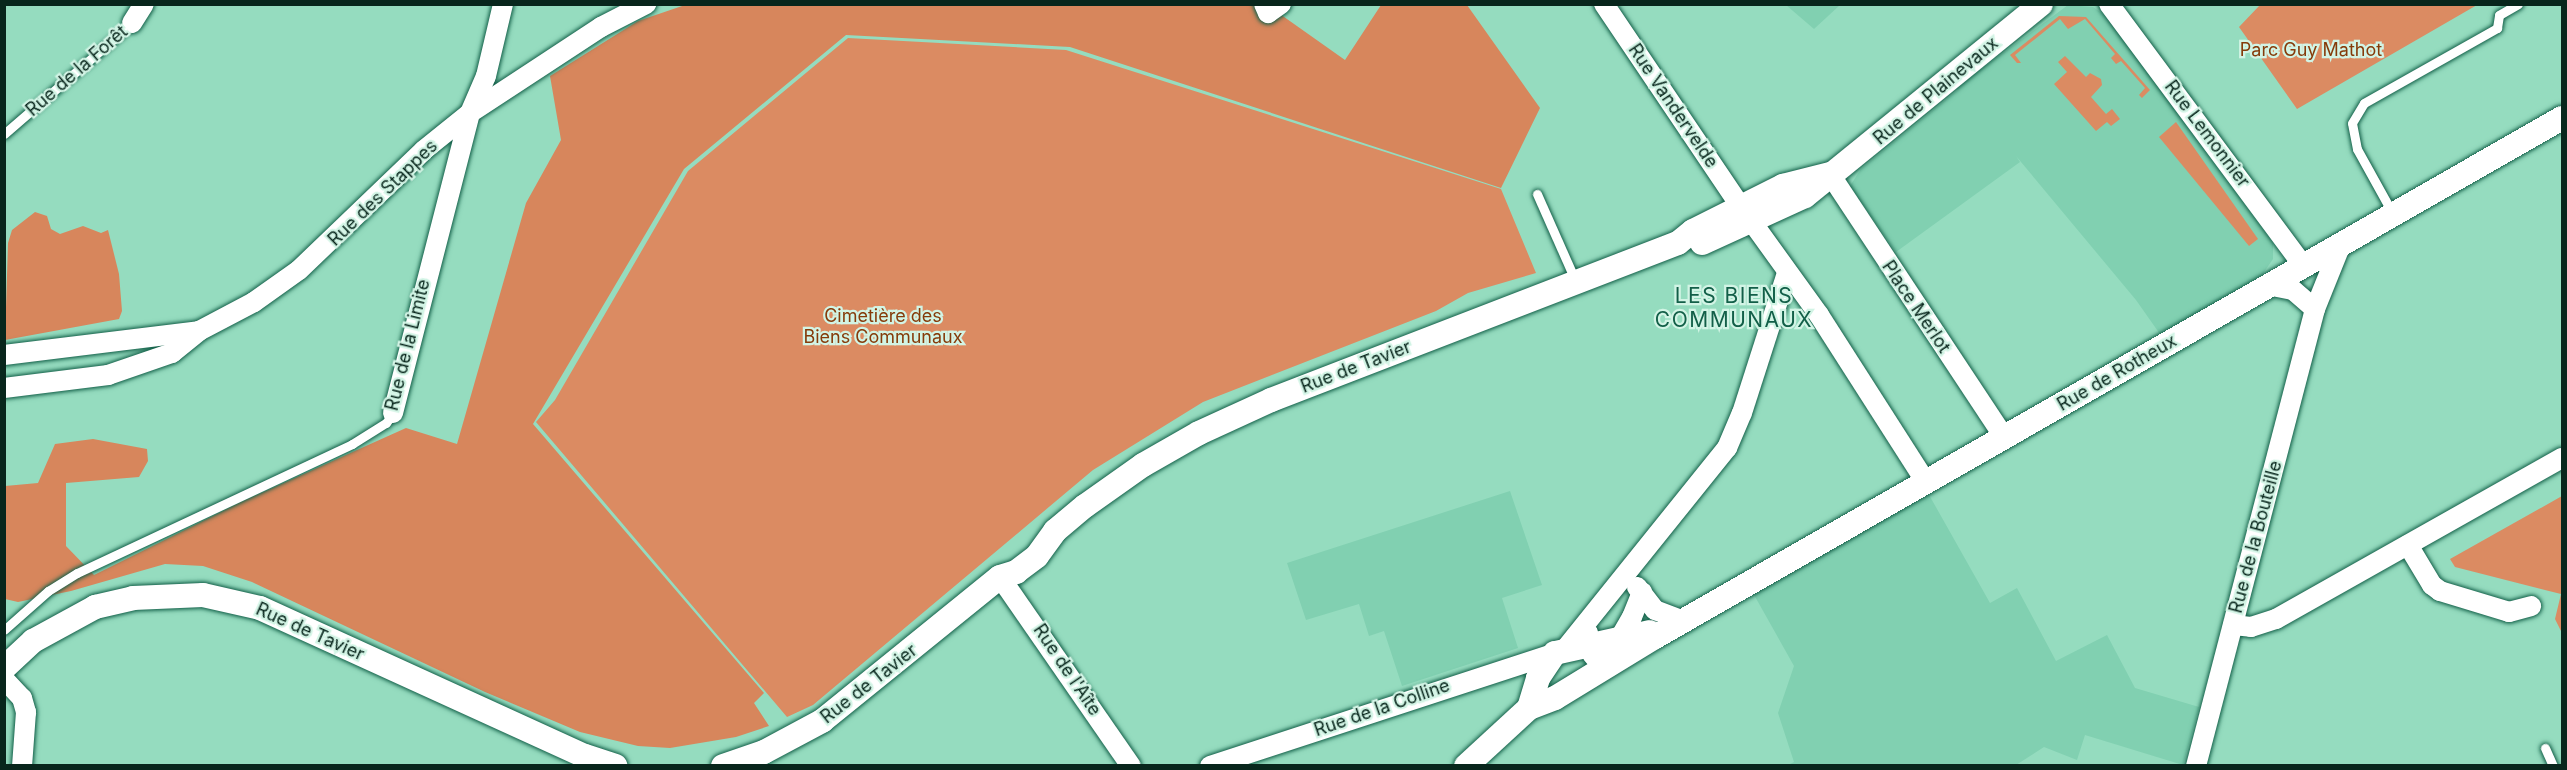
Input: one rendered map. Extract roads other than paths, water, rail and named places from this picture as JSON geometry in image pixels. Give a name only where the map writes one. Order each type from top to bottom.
[{"type":"street","name":"Rue de la Forêt","points":[[132,23],[144,4]]},
{"type":"street","name":"Rue des Stappes","points":[[4,388],[108,375],[172,352],[199,331],[254,302],[299,270],[424,150],[470,114],[486,76],[503,4]]},
{"type":"street","points":[[470,114],[602,27],[646,4]]},
{"type":"street","points":[[1264,4],[1268,13],[1281,4]]},
{"type":"street","name":"Rue Vandervelde","points":[[1604,4],[1747,214]]},
{"type":"street","name":"Rue de Plainevaux","points":[[1747,214],[1792,204],[1897,125],[2041,4]]},
{"type":"street","name":"Rue Lemonnier","points":[[2109,4],[2302,264]]},
{"type":"street","name":"Rue de la Limite","points":[[393,413],[470,114]]},
{"type":"street","name":"Rue de Rotheux","points":[[1529,708],[1555,698],[1677,624],[2005,438],[2302,264],[2562,118]]},
{"type":"street","name":"Rue de Plainevaux","points":[[1747,214],[1776,189],[1830,174]]},
{"type":"street","name":"Place Merlot","points":[[1830,174],[2005,438]]},
{"type":"street","points":[[1747,214],[1787,273],[1809,298],[1926,483]]},
{"type":"street","name":"Rue de Tavier","points":[[1678,243],[1695,245],[1721,236],[1747,214]]},
{"type":"street","name":"Rue de Tavier","points":[[723,765],[764,752],[822,721],[1000,577],[1016,572],[1037,556],[1054,531],[1143,465],[1222,421],[1678,243],[1692,231],[1747,214]]},
{"type":"street","name":"Rue de la Bouteille","points":[[2196,765],[2316,300],[2342,242]]},
{"type":"street","points":[[2267,285],[2293,290],[2316,300],[2317,270],[2302,264]]},
{"type":"street","points":[[1466,765],[1529,708],[1538,678],[1574,642],[1618,583],[1727,448],[1787,273]]},
{"type":"street","name":"Rue des Stappes","points":[[4,355],[199,331]]},
{"type":"street","points":[[2233,625],[2251,627],[2276,619],[2562,458]]},
{"type":"street","points":[[2408,545],[2440,591],[2509,612],[2531,606]]},
{"type":"street","name":"Rue de l'Aîte","points":[[1000,577],[1131,765]]},
{"type":"street","points":[[1618,583],[1630,583],[1641,592],[1655,610],[1677,624]]},
{"type":"street","points":[[1574,642],[1603,667],[1620,638],[1641,592]]},
{"type":"street","name":"Rue de Tavier","points":[[4,668],[33,641],[95,607],[133,598],[203,596],[260,608],[585,756],[615,765]]},
{"type":"street","points":[[1574,642],[1620,638],[1677,624]]},
{"type":"street","name":"Rue de la Colline","points":[[1210,765],[1574,642]]},
{"type":"street","points":[[4,679],[22,698],[26,712],[22,765]]},
{"type":"lane","points":[[2392,214],[2357,149],[2352,123],[2364,103],[2497,28],[2499,15],[2518,4]]},
{"type":"lane","name":"Rue de la Forêt","points":[[4,134],[132,23]]},
{"type":"lane","points":[[1537,194],[1576,282]]},
{"type":"lane","name":"Rue de la Limite","points":[[4,630],[48,591],[77,573],[352,444],[386,423],[393,413]]},
{"type":"lane","points":[[2545,748],[2553,765]]},
{"type":"district","name":"LES BIENS COMMUNAUX","points":[[1734,308]]},
{"type":"park label","name":"Parc Guy Mathot","points":[[2311,50]]},
{"type":"park label","name":"Cimetière des Biens Communaux","points":[[883,327]]}]
